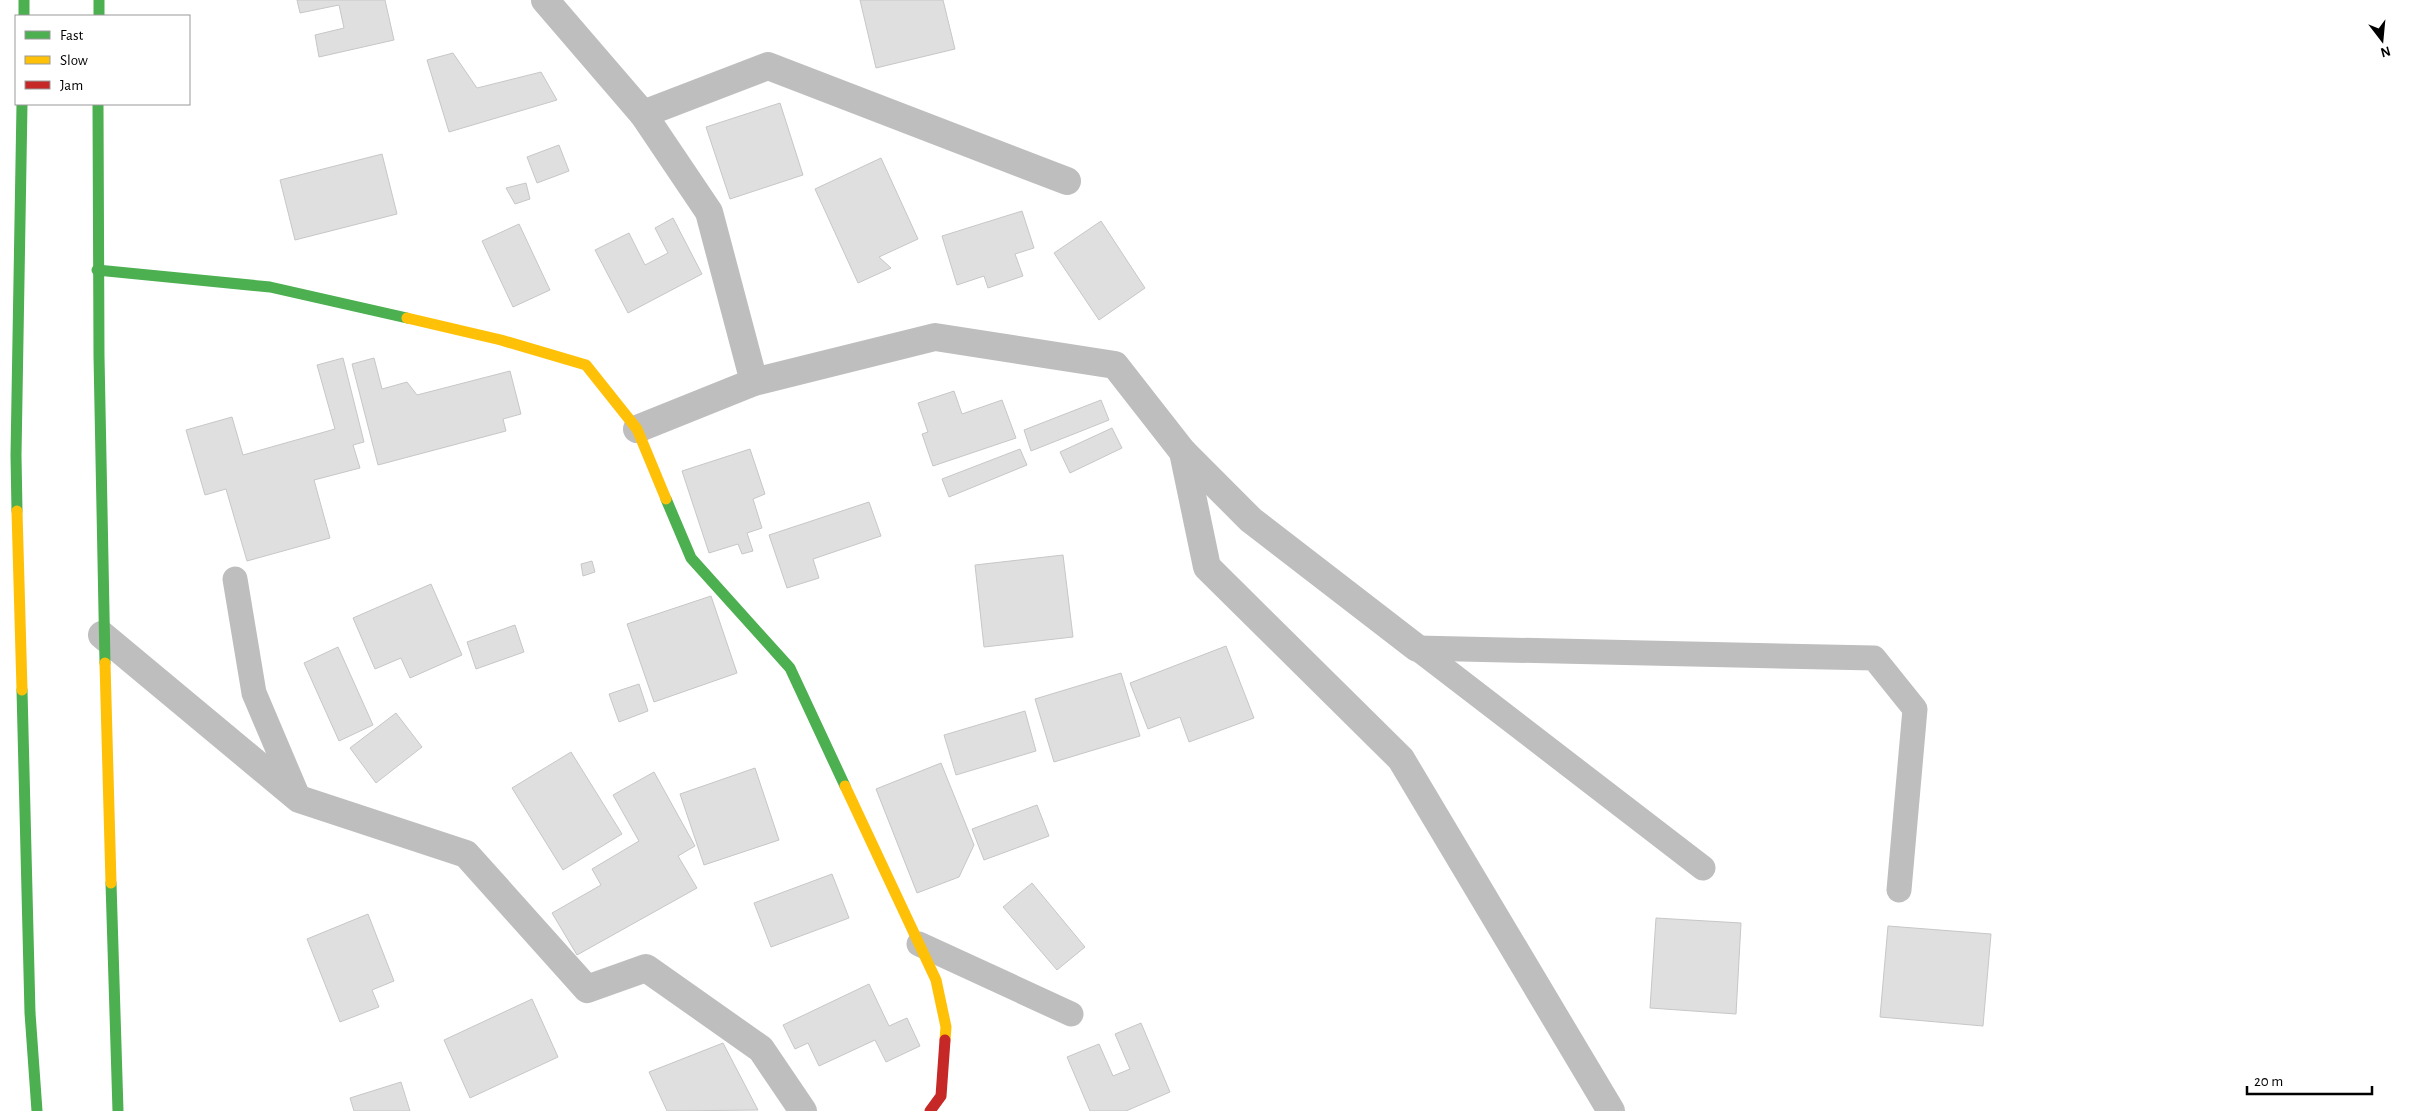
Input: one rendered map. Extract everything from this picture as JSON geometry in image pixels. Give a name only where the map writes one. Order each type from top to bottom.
[{"type":"main road","points":[[24,0],[24,15]]},
{"type":"main road","points":[[98,15],[99,0]]},
{"type":"main road","points":[[22,105],[16,455],[30,1003],[37,1111]]},
{"type":"main road","points":[[98,105],[97,270],[102,635],[118,1111]]},
{"type":"main road","points":[[97,270],[270,286],[511,343],[586,365],[637,430],[692,558],[790,668],[936,980],[946,1027],[941,1096],[930,1111]]},
{"type":"street","points":[[545,0],[643,114],[709,212],[754,382]]},
{"type":"street","points":[[643,114],[768,66],[1067,181]]},
{"type":"street","points":[[637,430],[754,382],[935,337],[1115,365],[1184,452],[1251,520],[1417,648]]},
{"type":"street","points":[[1184,452],[1208,567],[1401,759],[1611,1111]]},
{"type":"street","points":[[102,635],[299,799],[466,854],[586,989],[646,968],[761,1049],[803,1111]]},
{"type":"lane","points":[[235,579],[254,693],[299,799]]},
{"type":"lane","points":[[1417,648],[1703,868]]},
{"type":"lane","points":[[1417,648],[1874,658],[1915,709],[1898,890]]},
{"type":"lane","points":[[919,944],[1071,1014]]},
{"type":"building","points":[[297,0],[385,0],[394,40],[319,57],[315,35],[344,28],[339,5],[300,13]]},
{"type":"building","points":[[860,0],[943,0],[955,49],[876,68]]},
{"type":"building","points":[[453,53],[477,88],[541,72],[557,100],[449,132],[427,60]]},
{"type":"building","points":[[780,103],[803,175],[730,199],[706,127]]},
{"type":"building","points":[[559,145],[569,171],[537,183],[527,157]]},
{"type":"building","points":[[382,154],[397,214],[295,240],[280,180]]},
{"type":"building","points":[[881,158],[918,239],[879,257],[891,268],[858,283],[815,189]]},
{"type":"building","points":[[526,183],[530,199],[515,204],[506,188]]},
{"type":"building","points":[[1022,211],[1034,248],[1015,254],[1023,276],[988,288],[984,276],[957,285],[942,236]]},
{"type":"building","points":[[673,218],[702,274],[628,313],[595,250],[629,233],[645,265],[668,253],[655,228]]},
{"type":"building","points":[[1101,221],[1145,288],[1099,320],[1054,253]]},
{"type":"building","points":[[519,224],[550,290],[513,307],[482,241]]},
{"type":"building","points":[[343,358],[364,442],[353,445],[360,468],[314,480],[330,538],[247,561],[226,489],[205,495],[186,430],[232,417],[243,455],[335,429],[317,365]]},
{"type":"building","points":[[374,358],[382,389],[407,382],[417,395],[510,371],[521,414],[503,419],[506,431],[378,465],[352,364]]},
{"type":"building","points":[[954,391],[962,414],[1002,400],[1016,438],[933,466],[922,434],[928,432],[918,403]]},
{"type":"building","points":[[1101,400],[1109,420],[1031,451],[1024,430]]},
{"type":"building","points":[[1112,428],[1122,448],[1070,473],[1060,452]]},
{"type":"building","points":[[750,449],[765,494],[753,499],[762,528],[747,533],[753,551],[742,554],[738,544],[709,553],[682,471]]},
{"type":"building","points":[[1020,449],[1027,465],[949,497],[942,479]]},
{"type":"building","points":[[869,502],[881,536],[813,559],[819,578],[787,588],[769,535]]},
{"type":"building","points":[[1063,555],[1073,637],[984,647],[975,565]]},
{"type":"building","points":[[592,561],[595,572],[583,576],[581,564]]},
{"type":"building","points":[[431,584],[462,655],[410,678],[401,658],[375,669],[353,618]]},
{"type":"building","points":[[711,596],[737,673],[654,702],[627,624]]},
{"type":"building","points":[[515,625],[524,652],[476,669],[467,642]]},
{"type":"building","points":[[1226,646],[1254,718],[1189,742],[1180,717],[1148,729],[1130,683]]},
{"type":"building","points":[[338,647],[373,725],[339,741],[304,663]]},
{"type":"building","points":[[1121,673],[1140,736],[1054,762],[1035,699]]},
{"type":"building","points":[[639,684],[648,711],[619,722],[609,694]]},
{"type":"building","points":[[1025,711],[1036,751],[956,775],[944,735]]},
{"type":"building","points":[[396,713],[422,747],[376,783],[350,748]]},
{"type":"building","points":[[571,752],[622,834],[563,870],[512,788]]},
{"type":"building","points":[[941,763],[974,845],[959,877],[917,893],[876,789]]},
{"type":"building","points":[[755,768],[779,840],[704,865],[680,794]]},
{"type":"building","points":[[654,772],[695,846],[678,856],[697,888],[577,955],[552,913],[601,885],[592,869],[639,841],[613,795]]},
{"type":"building","points":[[1037,805],[1049,836],[984,860],[972,829]]},
{"type":"building","points":[[832,874],[849,918],[771,947],[754,903]]},
{"type":"building","points":[[1032,883],[1085,947],[1057,970],[1003,907]]},
{"type":"building","points":[[368,914],[394,981],[372,990],[379,1007],[340,1022],[307,939]]},
{"type":"building","points":[[1656,918],[1741,923],[1736,1014],[1650,1008]]},
{"type":"building","points":[[1888,926],[1991,934],[1983,1026],[1880,1017]]},
{"type":"building","points":[[869,984],[889,1026],[907,1018],[920,1046],[886,1062],[875,1040],[819,1066],[808,1043],[795,1049],[783,1025]]},
{"type":"building","points":[[532,999],[558,1057],[470,1098],[444,1040]]},
{"type":"building","points":[[1141,1023],[1170,1092],[1126,1111],[1090,1111],[1067,1057],[1099,1044],[1113,1076],[1130,1069],[1115,1034]]},
{"type":"building","points":[[723,1043],[758,1110],[667,1111],[649,1072]]},
{"type":"building","points":[[401,1082],[410,1111],[354,1111],[350,1098]]},
{"type":"traffic: fast","points":[[24,0],[24,15]]},
{"type":"traffic: fast","points":[[99,0],[99,15]]},
{"type":"traffic: fast","points":[[17,511],[16,455],[22,105]]},
{"type":"traffic: fast","points":[[98,105],[99,356],[105,663]]},
{"type":"traffic: fast","points":[[97,270],[270,287],[407,318]]},
{"type":"traffic: fast","points":[[666,499],[691,558],[790,668],[845,786]]},
{"type":"traffic: fast","points":[[22,690],[30,1013],[37,1111]]},
{"type":"traffic: fast","points":[[111,883],[118,1111]]},
{"type":"traffic: slow","points":[[407,318],[501,340],[586,365],[637,429],[666,499]]},
{"type":"traffic: slow","points":[[17,511],[22,690]]},
{"type":"traffic: slow","points":[[105,663],[111,883]]},
{"type":"traffic: slow","points":[[845,786],[936,980],[946,1027],[945,1040]]},
{"type":"traffic: jam","points":[[930,1111],[941,1096],[945,1040]]}]
